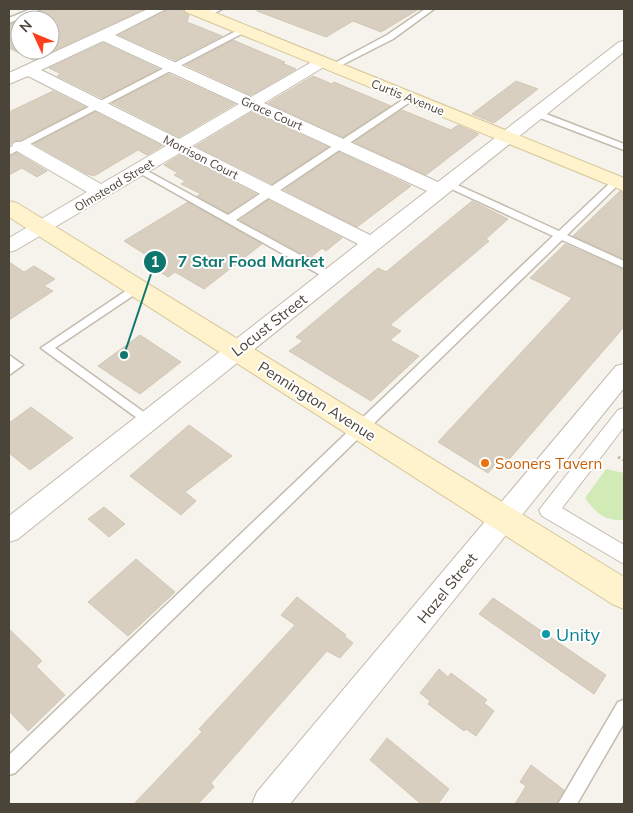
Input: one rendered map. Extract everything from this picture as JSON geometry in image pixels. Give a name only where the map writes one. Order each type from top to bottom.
[{"type":"main road","name":"Curtis Avenue","points":[[206,11],[245,30],[620,184]]},
{"type":"main road","name":"Pennington Avenue","points":[[9,208],[624,594]]},
{"type":"street","points":[[9,79],[159,9]]},
{"type":"street","name":"Grace Court","points":[[102,35],[341,144],[445,187]]},
{"type":"street","name":"Locust Street","points":[[9,531],[624,45]]},
{"type":"street","name":"Olmstead Street","points":[[9,246],[252,104],[328,64]]},
{"type":"street","name":"Morrison Court","points":[[29,70],[373,244]]},
{"type":"street","points":[[15,149],[101,192]]},
{"type":"street","name":"Hazel Street","points":[[269,804],[624,372]]},
{"type":"street","points":[[624,415],[549,510],[624,555]]},
{"type":"lane","points":[[9,21],[37,9]]},
{"type":"lane","points":[[328,64],[390,37],[430,9]]},
{"type":"lane","points":[[15,149],[245,30]]},
{"type":"lane","points":[[228,220],[410,98]]},
{"type":"lane","points":[[538,114],[624,147]]},
{"type":"lane","points":[[139,170],[331,277]]},
{"type":"lane","points":[[9,767],[560,236],[620,184]]},
{"type":"lane","points":[[445,187],[624,265]]},
{"type":"lane","points":[[136,288],[47,348],[148,421]]},
{"type":"lane","points":[[9,359],[17,365],[9,370]]},
{"type":"lane","points":[[567,804],[624,708]]},
{"type":"green space","points":[[606,469],[624,473],[623,520],[611,519],[601,515],[585,498]]},
{"type":"building","points":[[144,9],[60,48],[60,10],[41,10]]},
{"type":"building","points":[[168,9],[182,9],[189,15],[187,22],[222,36],[175,60],[119,35]]},
{"type":"building","points":[[258,9],[419,9],[381,32],[353,21],[326,37],[257,11]]},
{"type":"building","points":[[10,25],[10,48],[9,48]]},
{"type":"building","points":[[233,40],[285,62],[282,63],[296,69],[251,95],[186,65]]},
{"type":"building","points":[[103,43],[159,69],[102,98],[57,76],[61,74],[49,68]]},
{"type":"building","points":[[169,74],[235,104],[179,137],[112,103]]},
{"type":"building","points":[[313,76],[332,84],[334,82],[391,106],[343,137],[268,103]]},
{"type":"building","points":[[516,81],[538,89],[494,123],[472,114]]},
{"type":"building","points":[[53,91],[85,107],[20,140],[14,141],[9,146],[9,112]]},
{"type":"building","points":[[402,110],[451,130],[458,125],[479,134],[426,175],[354,142]]},
{"type":"building","points":[[95,112],[162,146],[147,155],[138,150],[94,176],[87,174],[34,144]]},
{"type":"building","points":[[252,112],[328,147],[272,184],[196,146]]},
{"type":"building","points":[[339,152],[411,186],[357,227],[284,190]]},
{"type":"building","points":[[17,153],[47,171],[37,177],[22,168],[9,175],[9,157]]},
{"type":"building","points":[[180,155],[256,194],[228,213],[197,196],[201,194],[181,184],[185,181],[174,175],[178,173],[164,165]]},
{"type":"building","points":[[620,191],[624,193],[624,259],[573,236]]},
{"type":"building","points":[[268,200],[342,238],[326,251],[322,248],[310,258],[240,220]]},
{"type":"building","points":[[472,201],[508,219],[486,239],[489,241],[390,325],[401,331],[390,340],[419,356],[371,401],[289,351],[303,341],[296,337],[378,268],[386,272]]},
{"type":"building","points":[[188,202],[262,244],[204,289],[175,272],[168,277],[144,262],[151,258],[124,241]]},
{"type":"building","points":[[565,244],[624,270],[624,327],[505,464],[499,460],[488,473],[438,442],[572,298],[530,278]]},
{"type":"building","points":[[9,262],[24,272],[34,266],[55,279],[44,286],[53,291],[9,320]]},
{"type":"building","points":[[140,335],[181,362],[140,394],[98,366]]},
{"type":"building","points":[[31,407],[73,438],[30,470],[9,453],[9,423]]},
{"type":"building","points":[[189,425],[232,456],[185,492],[196,501],[181,515],[130,476]]},
{"type":"building","points":[[104,507],[125,524],[109,537],[88,519]]},
{"type":"building","points":[[136,559],[175,592],[128,636],[88,602]]},
{"type":"building","points":[[297,597],[346,635],[344,636],[353,643],[340,658],[327,651],[211,783],[214,787],[198,804],[134,804],[202,732],[199,729],[295,625],[281,615]]},
{"type":"building","points":[[493,598],[606,675],[594,694],[479,614]]},
{"type":"building","points":[[9,629],[42,661],[36,666],[65,695],[28,731],[9,711]]},
{"type":"building","points":[[439,669],[448,677],[451,673],[487,700],[484,703],[494,711],[476,736],[466,729],[464,731],[428,704],[430,701],[420,693]]},
{"type":"building","points":[[387,738],[449,789],[438,804],[421,804],[370,760]]},
{"type":"building","points":[[531,765],[564,790],[556,804],[515,804],[526,786],[520,782]]},
{"type":"place","name":"7 Star Food Market","points":[[124,355]]},
{"type":"place","name":"Sooners Tavern","points":[[485,463]]},
{"type":"place","name":"Unity","points":[[546,634]]}]
